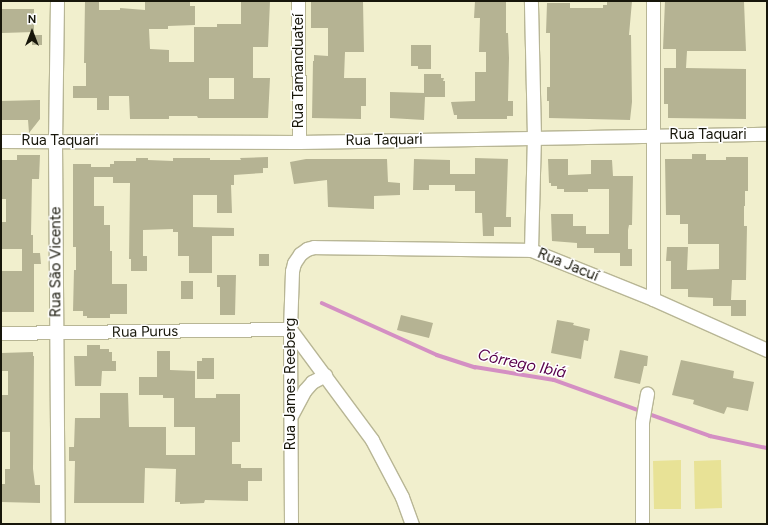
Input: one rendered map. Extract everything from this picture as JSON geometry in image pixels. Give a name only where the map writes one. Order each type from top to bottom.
[{"type":"street","name":"Rua São Vicente","points":[[56,1],[55,141],[58,524]]},
{"type":"street","name":"Rua Tamanduateí","points":[[298,1],[299,142]]},
{"type":"street","points":[[531,1],[534,137],[531,250]]},
{"type":"street","points":[[653,1],[653,299]]},
{"type":"street","name":"Rua Taquari","points":[[1,141],[299,142],[767,134]]},
{"type":"street","name":"Rua Jacuí","points":[[307,248],[531,250],[653,299],[767,350]]},
{"type":"street","name":"Rua James Reeberg","points":[[292,524],[290,329],[294,263],[300,254],[307,248]]},
{"type":"street","points":[[290,329],[372,440],[402,497],[412,524]]},
{"type":"street","name":"Rua Purus","points":[[1,334],[290,329]]},
{"type":"street","points":[[291,416],[305,390],[312,382],[325,375]]},
{"type":"street","points":[[642,524],[642,422],[646,399]]},
{"type":"shaded area","points":[[681,460],[681,509],[654,509],[653,461]]},
{"type":"shaded area","points":[[721,460],[722,508],[695,509],[694,461]]},
{"type":"building","points":[[85,1],[99,1],[99,10],[120,10],[120,8],[145,10],[145,1],[190,1],[190,6],[195,6],[195,25],[168,26],[168,29],[149,29],[150,49],[169,50],[169,62],[194,62],[194,27],[217,27],[217,24],[241,24],[241,1],[270,1],[268,47],[253,47],[253,78],[270,78],[268,118],[198,118],[197,116],[169,116],[169,119],[130,119],[129,96],[109,96],[109,110],[97,110],[97,98],[73,98],[73,86],[86,86],[86,63],[84,63]],"holes":[[[209,78],[234,78],[234,99],[209,99]]]},
{"type":"building","points":[[311,1],[363,1],[364,52],[345,52],[344,78],[366,78],[366,106],[361,106],[361,119],[312,118],[314,55],[328,56],[328,28],[311,28]]},
{"type":"building","points":[[475,1],[506,1],[506,33],[508,33],[509,58],[508,101],[513,101],[513,116],[507,116],[507,119],[457,119],[457,115],[454,115],[451,102],[475,101],[475,72],[486,72],[486,52],[479,52],[480,18],[474,18]]},
{"type":"building","points":[[607,1],[632,1],[629,35],[631,35],[632,102],[630,120],[549,118],[547,87],[550,87],[550,33],[546,33],[547,3],[570,3],[570,8],[603,8],[603,5],[607,5]]},
{"type":"building","points":[[665,1],[744,2],[746,51],[687,51],[686,68],[746,69],[746,119],[668,118],[668,104],[664,104],[664,68],[676,68],[676,49],[663,49]]},
{"type":"building","points":[[2,9],[34,9],[34,32],[2,33]]},
{"type":"building","points":[[32,35],[42,35],[42,45],[32,45]]},
{"type":"building","points":[[411,45],[431,45],[431,69],[418,69],[418,66],[411,66]]},
{"type":"building","points":[[424,74],[441,74],[441,78],[444,78],[443,81],[445,81],[445,97],[425,97],[424,120],[390,118],[390,92],[424,93]]},
{"type":"building","points":[[40,100],[40,119],[29,133],[28,120],[2,120],[1,101]]},
{"type":"building","points":[[692,154],[706,154],[706,160],[726,160],[726,157],[748,157],[748,191],[745,191],[744,206],[744,226],[747,226],[746,280],[732,280],[731,300],[746,300],[746,316],[731,316],[731,306],[713,306],[713,298],[688,297],[688,289],[671,289],[671,261],[666,261],[667,247],[688,247],[687,270],[719,269],[719,244],[688,244],[688,224],[680,224],[680,215],[666,215],[665,159],[692,159]]},
{"type":"building","points":[[17,155],[40,155],[39,179],[32,179],[31,235],[33,235],[33,253],[40,253],[41,264],[34,264],[34,312],[1,312],[1,271],[22,271],[22,249],[1,249],[1,222],[6,222],[6,199],[1,199],[1,160],[17,160]]},
{"type":"building","points":[[268,157],[268,168],[263,168],[263,173],[234,175],[234,185],[231,185],[232,213],[217,213],[217,195],[193,195],[193,227],[234,228],[234,236],[212,236],[212,273],[189,273],[189,256],[178,256],[178,232],[173,232],[173,229],[143,230],[143,256],[147,256],[147,271],[131,271],[131,259],[129,259],[130,183],[113,183],[113,177],[94,177],[94,206],[104,206],[104,225],[110,225],[112,284],[127,284],[127,314],[110,314],[110,318],[87,318],[87,316],[83,316],[83,311],[73,311],[76,247],[73,247],[73,164],[91,164],[91,167],[110,167],[110,164],[114,164],[114,161],[136,161],[136,158],[173,161],[173,158],[241,160],[240,158]]},
{"type":"building","points":[[475,158],[508,159],[506,217],[511,217],[511,227],[494,227],[494,236],[483,236],[482,213],[475,213],[475,191],[455,191],[455,185],[429,185],[429,190],[413,190],[414,159],[450,160],[450,174],[475,174]]},
{"type":"building","points":[[306,159],[387,159],[388,182],[400,183],[400,195],[374,196],[374,209],[328,207],[327,180],[294,184],[290,162]]},
{"type":"building","points":[[548,159],[568,159],[568,175],[591,174],[591,160],[612,160],[613,176],[633,176],[632,225],[629,225],[628,230],[628,249],[632,249],[632,266],[620,266],[620,253],[594,253],[594,248],[577,248],[577,243],[552,241],[551,214],[573,214],[573,226],[586,226],[586,234],[609,234],[609,189],[588,189],[588,192],[564,192],[564,189],[557,189],[557,186],[551,186],[551,183],[549,183]]},
{"type":"building","points":[[259,254],[269,254],[269,266],[259,266]]},
{"type":"building","points":[[217,275],[236,275],[235,315],[220,315],[220,287],[217,287]]},
{"type":"building","points":[[181,281],[193,281],[193,299],[181,299]]},
{"type":"building","points":[[401,315],[433,323],[429,338],[397,330]]},
{"type":"building","points":[[557,320],[574,323],[573,325],[590,329],[588,341],[584,340],[581,359],[551,353]]},
{"type":"building","points":[[87,345],[100,345],[100,349],[109,349],[109,352],[112,352],[112,361],[116,361],[116,371],[102,371],[101,386],[75,386],[74,356],[87,356]]},
{"type":"building","points":[[620,350],[648,356],[647,366],[644,366],[640,384],[614,378]]},
{"type":"building","points":[[157,351],[170,351],[170,370],[195,371],[195,398],[216,398],[216,394],[240,394],[240,442],[232,442],[232,464],[241,464],[241,468],[262,468],[262,481],[248,481],[248,501],[205,500],[204,503],[180,504],[180,502],[175,502],[176,469],[145,468],[144,503],[74,503],[75,461],[69,461],[69,447],[74,447],[75,418],[100,418],[100,393],[128,393],[129,427],[166,427],[166,455],[195,455],[195,427],[174,427],[174,398],[163,398],[163,395],[139,395],[139,377],[157,377]]},
{"type":"building","points":[[33,352],[33,469],[35,485],[40,485],[40,503],[1,502],[1,484],[5,484],[5,469],[10,469],[10,432],[1,432],[1,395],[8,395],[8,371],[1,371],[1,353]]},
{"type":"building","points":[[202,358],[214,358],[214,379],[197,379],[197,361],[202,361]]},
{"type":"building","points":[[681,360],[734,371],[733,378],[754,382],[748,411],[727,407],[724,414],[693,404],[694,400],[672,395]]},
{"type":"waterway","name":"Córrego Ibiá","points":[[322,303],[437,355],[475,367],[554,380],[710,436],[767,448]]}]
